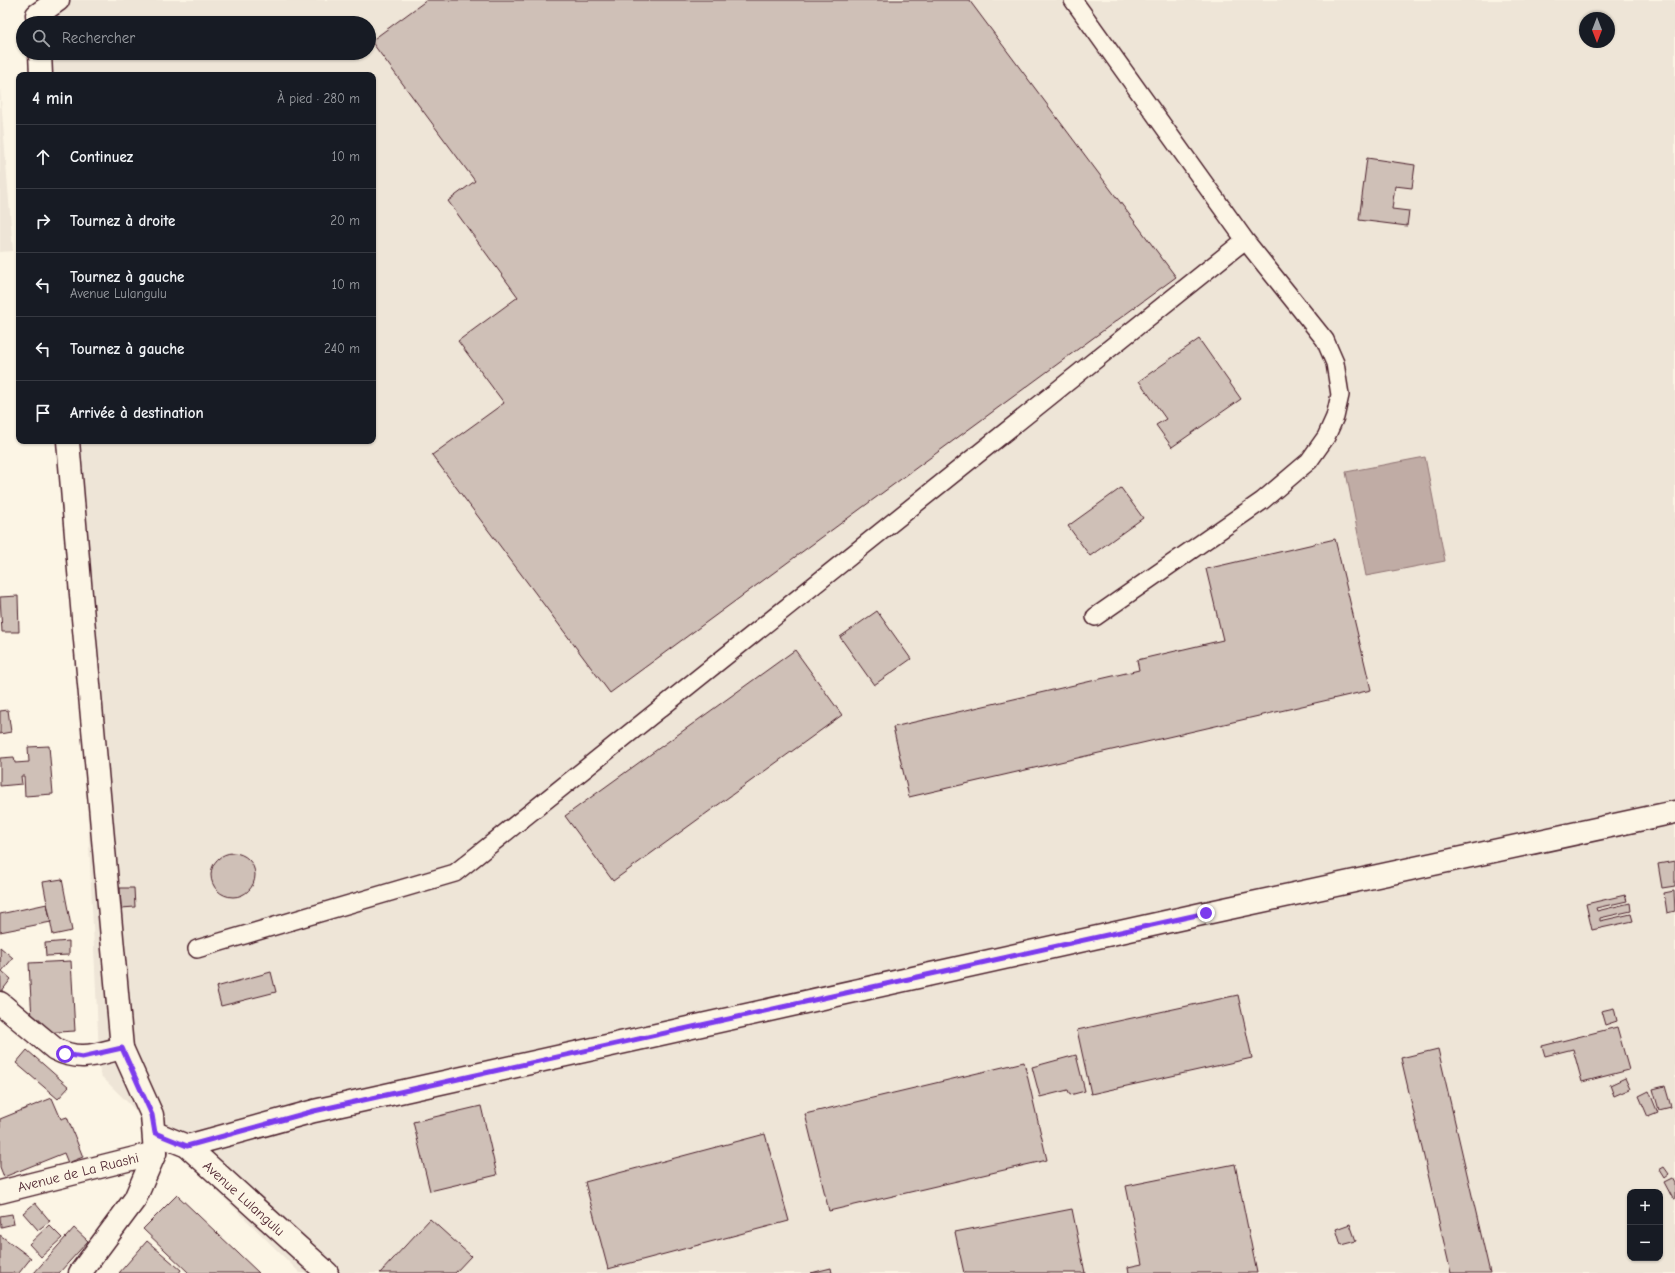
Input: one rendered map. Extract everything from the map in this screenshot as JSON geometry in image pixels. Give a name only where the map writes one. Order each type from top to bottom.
[{"type":"street","points":[[37,13],[58,0]]},
{"type":"street","points":[[40,60],[41,72]]},
{"type":"street","points":[[68,444],[83,626],[122,1048],[152,1115],[155,1143],[135,1199],[80,1273]]},
{"type":"street","points":[[187,1146],[314,1111],[1191,916],[1675,812]]},
{"type":"street","points":[[0,1003],[55,1050],[65,1054],[82,1057],[122,1048]]},
{"type":"street","name":"Avenue Lulangulu","points":[[155,1143],[187,1146],[327,1273]]},
{"type":"street","name":"Avenue de La Ruashi","points":[[0,1192],[155,1143]]},
{"type":"lane","points":[[1073,0],[1245,240],[1325,340],[1335,363],[1340,396],[1336,417],[1326,437],[1309,461],[1262,501],[1095,617]]},
{"type":"lane","points":[[197,949],[455,873],[1245,240]]},
{"type":"shaded area","points":[[48,0],[1675,0],[1675,1273],[300,1273],[100,1075],[70,444],[376,444],[376,72],[52,72],[51,60],[376,60],[376,16],[49,16]]},
{"type":"shaded area","points":[[0,87],[13,251],[0,252]]},
{"type":"shaded area","points":[[1425,457],[1445,561],[1366,576],[1346,472]]},
{"type":"building","points":[[427,0],[969,0],[1176,277],[610,693],[432,455],[504,403],[458,341],[518,297],[448,201],[475,181],[376,48],[376,37]]},
{"type":"building","points":[[1367,158],[1415,165],[1412,188],[1395,186],[1392,209],[1409,211],[1407,226],[1359,220]]},
{"type":"building","points":[[1199,339],[1241,399],[1172,447],[1156,425],[1166,419],[1139,381]]},
{"type":"building","points":[[1121,488],[1143,518],[1090,556],[1068,526]]},
{"type":"building","points":[[1335,539],[1371,690],[909,797],[893,727],[1139,670],[1137,660],[1223,640],[1206,569]]},
{"type":"building","points":[[18,596],[19,632],[2,632],[0,597]]},
{"type":"building","points":[[877,611],[911,659],[874,685],[840,637]]},
{"type":"building","points":[[795,650],[842,715],[613,881],[565,816]]},
{"type":"building","points":[[8,710],[11,732],[0,734],[0,711]]},
{"type":"building","points":[[49,746],[53,794],[25,796],[24,776],[21,776],[22,784],[0,786],[0,758],[14,757],[15,763],[29,762],[28,747]]},
{"type":"building","points":[[233,853],[245,857],[251,863],[255,875],[251,887],[245,893],[233,897],[221,893],[215,887],[211,875],[215,863],[221,857]]},
{"type":"building","points":[[1675,861],[1675,886],[1662,888],[1658,864]]},
{"type":"building","points":[[62,879],[72,931],[53,935],[43,882]]},
{"type":"building","points":[[120,888],[134,888],[135,907],[121,908]]},
{"type":"building","points":[[1674,891],[1675,911],[1667,913],[1664,893]]},
{"type":"building","points":[[1625,895],[1627,901],[1596,908],[1597,911],[1630,903],[1631,911],[1600,918],[1600,921],[1631,914],[1633,921],[1592,930],[1586,904]]},
{"type":"building","points":[[47,904],[51,922],[0,932],[0,914]]},
{"type":"building","points":[[69,941],[69,955],[46,956],[45,943]]},
{"type":"building","points":[[0,947],[13,958],[2,971],[11,979],[1,992]]},
{"type":"building","points":[[71,961],[75,1031],[41,1033],[40,1019],[32,1020],[29,963]]},
{"type":"building","points":[[271,972],[276,992],[221,1006],[216,987]]},
{"type":"building","points":[[1238,995],[1252,1058],[1091,1094],[1077,1030]]},
{"type":"building","points":[[1614,1008],[1617,1021],[1605,1025],[1601,1011]]},
{"type":"building","points":[[1617,1027],[1629,1070],[1582,1082],[1573,1049],[1545,1056],[1542,1046]]},
{"type":"building","points":[[1438,1049],[1490,1273],[1451,1273],[1401,1058]]},
{"type":"building","points":[[27,1050],[69,1087],[58,1099],[16,1063]]},
{"type":"building","points":[[1076,1055],[1085,1091],[1070,1095],[1068,1090],[1040,1097],[1032,1067]]},
{"type":"building","points":[[1024,1062],[1047,1160],[829,1211],[805,1114]]},
{"type":"building","points":[[1625,1078],[1630,1089],[1614,1096],[1610,1085]]},
{"type":"building","points":[[1665,1086],[1671,1107],[1659,1110],[1653,1089]]},
{"type":"building","points":[[1649,1091],[1658,1113],[1648,1117],[1639,1096]]},
{"type":"building","points":[[52,1098],[61,1119],[67,1117],[83,1157],[68,1163],[64,1153],[4,1177],[0,1167],[0,1119]]},
{"type":"building","points":[[481,1106],[497,1175],[430,1191],[413,1122]]},
{"type":"building","points":[[765,1134],[789,1221],[608,1269],[585,1182]]},
{"type":"building","points":[[1235,1164],[1257,1273],[1129,1273],[1128,1267],[1142,1264],[1126,1186]]},
{"type":"building","points":[[1664,1167],[1669,1174],[1664,1178],[1659,1170]]},
{"type":"building","points":[[1672,1178],[1675,1183],[1675,1198],[1673,1199],[1664,1182]]},
{"type":"building","points":[[177,1195],[259,1273],[189,1273],[143,1229]]},
{"type":"building","points":[[35,1203],[50,1221],[38,1230],[23,1213]]},
{"type":"building","points":[[1072,1209],[1085,1273],[964,1273],[955,1232]]},
{"type":"building","points":[[12,1214],[14,1224],[1,1227],[0,1216]]},
{"type":"building","points":[[430,1219],[471,1256],[455,1273],[380,1273]]},
{"type":"building","points":[[1350,1224],[1356,1241],[1341,1245],[1336,1229]]},
{"type":"building","points":[[49,1225],[62,1238],[41,1257],[29,1244]]},
{"type":"building","points":[[74,1228],[88,1241],[59,1273],[34,1273]]},
{"type":"building","points":[[0,1235],[31,1258],[19,1273],[0,1273]]},
{"type":"building","points":[[147,1241],[181,1270],[179,1273],[119,1273]]},
{"type":"building","points":[[831,1268],[832,1273],[811,1273]]},
{"type":"route","points":[[65,1054],[82,1057],[122,1048],[152,1115],[155,1133],[187,1146],[314,1111],[1206,913]]}]
